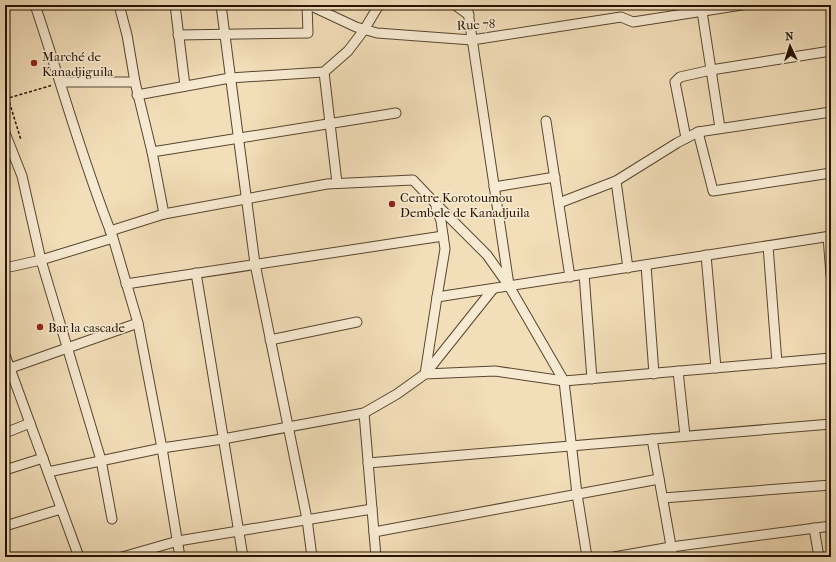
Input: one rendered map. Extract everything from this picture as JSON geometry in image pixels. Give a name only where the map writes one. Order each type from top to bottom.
[{"type":"street","points":[[35,5],[61,82],[70,118],[112,234],[138,323],[162,448],[180,557]]},
{"type":"street","points":[[119,5],[127,35],[137,95],[152,152],[164,214]]},
{"type":"street","points":[[175,5],[185,86]]},
{"type":"street","points":[[221,5],[255,264],[307,519],[312,557]]},
{"type":"street","points":[[178,35],[308,33],[308,5]]},
{"type":"street","name":"Rue 78","points":[[308,5],[364,30],[377,33],[472,40],[621,17],[632,22],[701,8],[742,5]]},
{"type":"street","points":[[137,95],[230,78],[324,72],[348,51],[380,5]]},
{"type":"street","points":[[455,5],[469,15]]},
{"type":"street","points":[[467,5],[509,286]]},
{"type":"street","points":[[701,8],[720,128]]},
{"type":"street","points":[[686,138],[675,82],[680,77],[711,70],[831,51]]},
{"type":"street","points":[[324,72],[337,183]]},
{"type":"street","points":[[61,82],[135,82]]},
{"type":"street","points":[[152,152],[396,112]]},
{"type":"street","points":[[559,203],[616,181],[698,132],[831,112]]},
{"type":"street","points":[[546,121],[570,277]]},
{"type":"street","points":[[698,132],[713,192],[831,173]]},
{"type":"street","points":[[5,133],[22,176],[41,260],[101,460],[112,519]]},
{"type":"street","points":[[494,187],[555,177]]},
{"type":"street","points":[[5,268],[41,260],[164,214],[327,184],[413,180],[487,255],[509,286],[564,382],[577,494],[587,557]]},
{"type":"street","points":[[616,181],[628,268]]},
{"type":"street","points":[[425,374],[445,249],[441,221],[435,203]]},
{"type":"street","points":[[126,284],[443,236]]},
{"type":"street","points":[[437,297],[830,236],[831,275]]},
{"type":"street","points":[[768,246],[777,363]]},
{"type":"street","points":[[706,255],[716,368]]},
{"type":"street","points":[[646,265],[654,374]]},
{"type":"street","points":[[196,274],[243,557]]},
{"type":"street","points":[[584,274],[592,379]]},
{"type":"street","points":[[48,472],[162,448],[223,439],[364,413],[397,394],[425,374],[493,289]]},
{"type":"street","points":[[270,340],[357,322]]},
{"type":"street","points":[[7,369],[138,323]]},
{"type":"street","points":[[5,355],[7,369],[30,423],[79,557]]},
{"type":"street","points":[[425,374],[495,370],[564,382],[831,358]]},
{"type":"street","points":[[678,371],[685,436]]},
{"type":"street","points":[[364,413],[376,557]]},
{"type":"street","points":[[5,433],[30,423]]},
{"type":"street","points":[[368,462],[831,424]]},
{"type":"street","points":[[652,439],[673,557]]},
{"type":"street","points":[[5,470],[43,458]]},
{"type":"street","points":[[374,532],[659,479]]},
{"type":"street","points":[[663,498],[831,484]]},
{"type":"street","points":[[5,526],[61,509]]},
{"type":"street","points":[[122,557],[178,541],[372,509]]},
{"type":"street","points":[[614,557],[671,547],[831,526]]},
{"type":"street","points":[[814,528],[819,557]]},
{"type":"path","points":[[5,99],[61,82]]},
{"type":"path","points":[[5,88],[21,140]]},
{"type":"place","name":"Marché de Kanadjiguila","points":[[34,63]]},
{"type":"place","name":"Centre Korotoumou Dembele de Kanadjuila","points":[[392,204]]},
{"type":"place","name":"Bar la cascade","points":[[40,327]]}]
